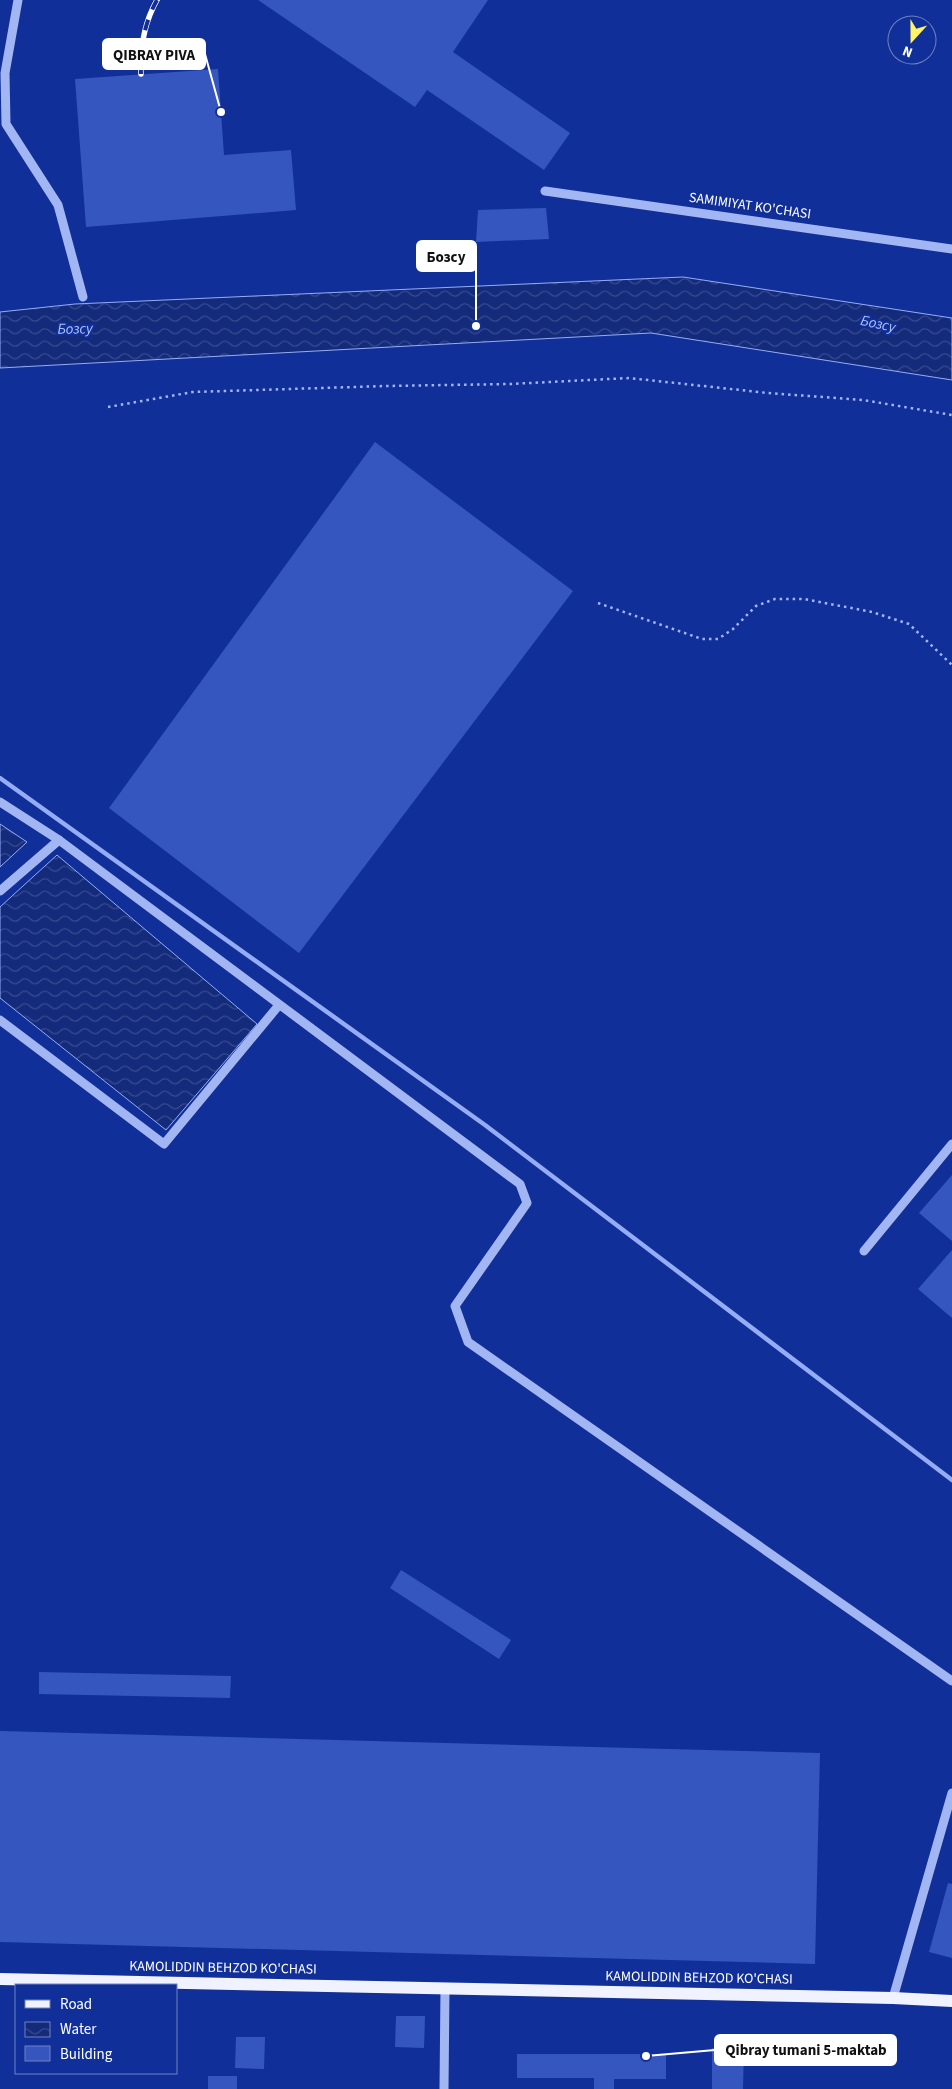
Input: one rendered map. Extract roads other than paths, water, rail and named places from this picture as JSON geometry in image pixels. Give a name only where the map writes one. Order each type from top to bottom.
[{"type":"main road","name":"KAMOLIDDIN BEHZOD KO'CHASI","points":[[0,1979],[894,1998],[952,2001]]},
{"type":"street","points":[[18,0],[5,73],[6,124],[58,205],[83,297]]},
{"type":"street","name":"SAMIMIYAT KO'CHASI","points":[[545,191],[952,248]]},
{"type":"street","points":[[0,802],[59,840],[520,1184],[527,1203],[455,1306],[468,1342],[952,1680]]},
{"type":"street","points":[[0,891],[59,840]]},
{"type":"street","points":[[0,1020],[164,1144],[279,1005]]},
{"type":"street","points":[[864,1252],[952,1144]]},
{"type":"street","points":[[894,1998],[952,1794]]},
{"type":"street","points":[[444,2089],[445,1988]]},
{"type":"water","name":"Бозсу","points":[[683,277],[952,318],[952,380],[651,333],[0,368],[0,312],[75,304]]},
{"type":"water","points":[[0,824],[27,842],[0,867]]},
{"type":"water","points":[[57,855],[257,1024],[166,1130],[0,998],[0,907]]},
{"type":"waterway","points":[[0,778],[485,1125],[952,1480]]},
{"type":"railway","points":[[141,74],[144,36],[157,0]]},
{"type":"place","name":"QIBRAY PIVA","points":[[221,112]]},
{"type":"place","name":"Бозсу","points":[[476,326]]},
{"type":"place","name":"Qibray tumani 5-maktab","points":[[646,2056]]}]
